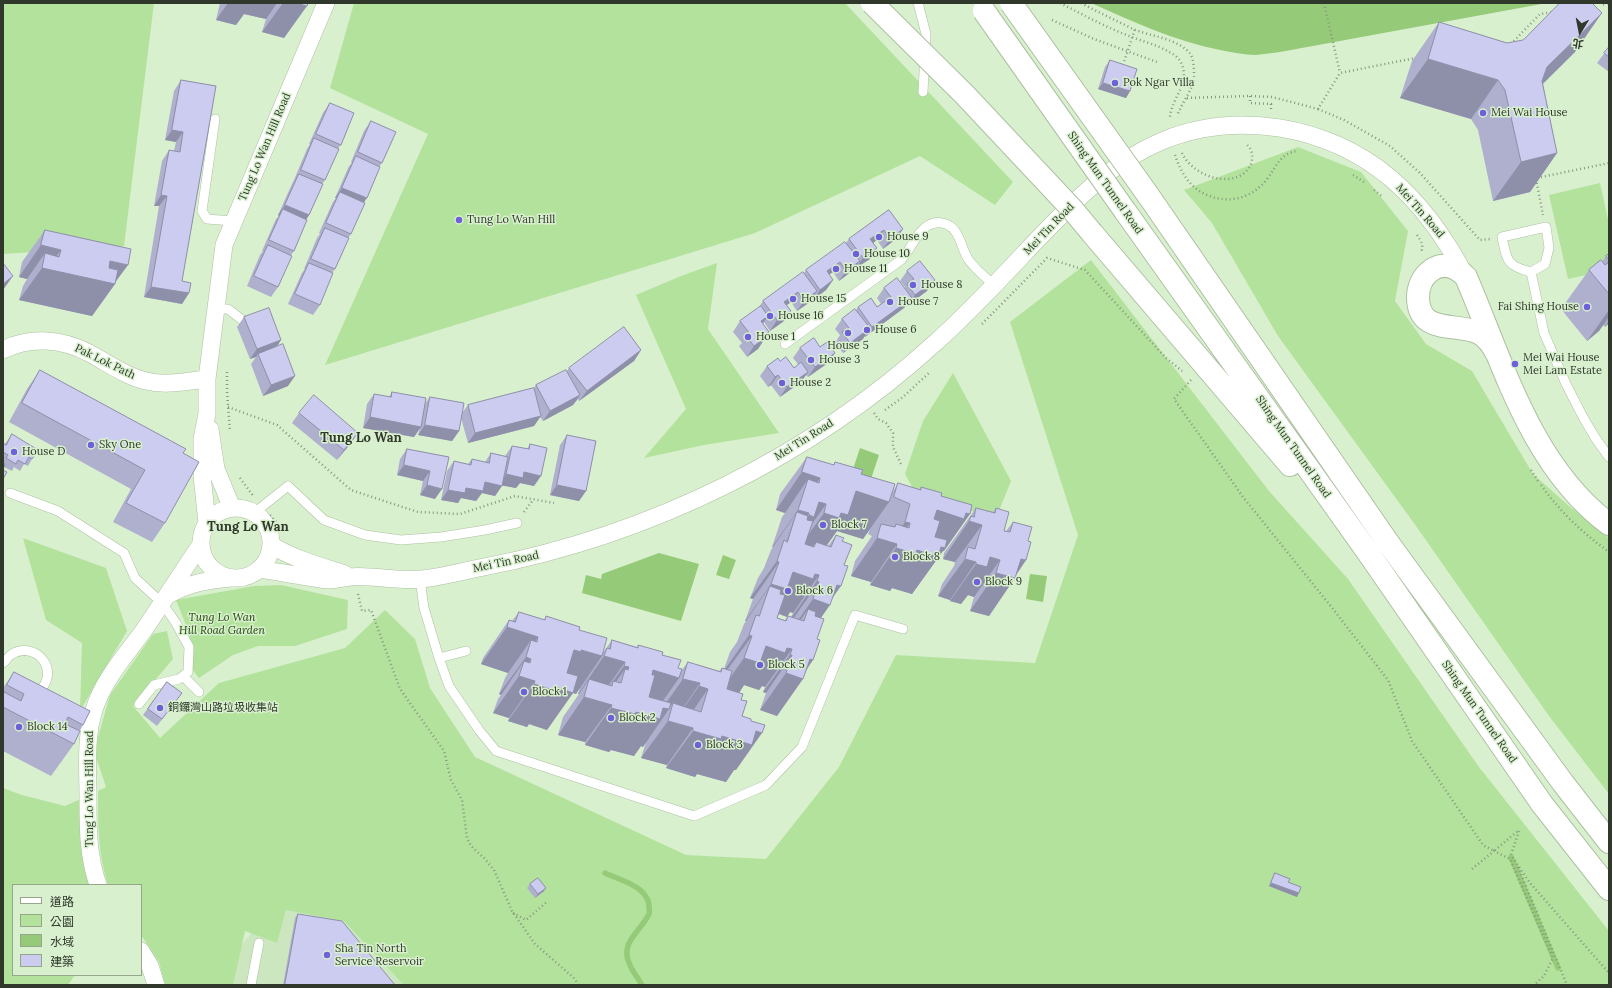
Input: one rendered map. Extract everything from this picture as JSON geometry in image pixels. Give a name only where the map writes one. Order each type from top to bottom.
[{"type":"main road","points":[[872,3],[965,95],[1072,209],[1284,459],[1367,551]]},
{"type":"main road","name":"Shing Mun Tunnel Road","points":[[978,3],[1367,551],[1542,804],[1609,889]]},
{"type":"main road","points":[[1011,3],[1148,195],[1389,544],[1563,783],[1609,842]]},
{"type":"main road","points":[[1466,277],[1457,268],[1449,266],[1440,266],[1433,269],[1427,274],[1420,286],[1418,297],[1420,308],[1426,318],[1436,325],[1467,329],[1479,333],[1489,341],[1497,354]]},
{"type":"main road","name":"Mei Tin Road","points":[[1466,277],[1522,412],[1549,459],[1575,493],[1609,524]]},
{"type":"street","name":"Tung Lo Wan Hill Road","points":[[232,508],[216,468],[207,407],[207,379],[224,245],[326,3]]},
{"type":"street","name":"Mei Tin Road","points":[[259,569],[355,584],[420,579],[528,559],[591,541],[658,516],[737,479],[805,440],[864,401],[935,343],[1086,191],[1121,164],[1152,146],[1176,136],[1214,126],[1233,124],[1271,127],[1310,134],[1328,140],[1360,156],[1389,176],[1415,201],[1446,241],[1466,277]]},
{"type":"street","name":"Pak Lok Path","points":[[3,350],[32,341],[56,342],[79,348],[127,375],[146,381],[157,383],[207,379]]},
{"type":"street","name":"Tung Lo Wan Hill Road","points":[[98,884],[91,860],[88,837],[88,751],[92,717],[97,701],[105,686],[201,544],[202,533],[207,523],[202,475],[202,439],[207,407]]},
{"type":"street","points":[[207,523],[222,510],[232,508],[258,509],[268,527],[271,536],[270,554],[259,569]]},
{"type":"street","points":[[201,544],[203,554],[208,563],[215,570],[224,575],[234,577]]},
{"type":"street","name":"Mei Tin Road","points":[[271,545],[282,552],[355,584]]},
{"type":"street","name":"Tung Lo Wan Hill Road","points":[[165,599],[180,588],[194,583],[243,577],[259,569]]},
{"type":"street","points":[[142,953],[150,966],[156,985]]},
{"type":"lane","points":[[918,3],[926,34],[923,92]]},
{"type":"lane","points":[[215,119],[202,211],[207,220],[233,221]]},
{"type":"lane","points":[[785,344],[901,260],[907,254],[918,235],[927,226],[933,223],[946,224],[956,231],[969,260],[994,285]]},
{"type":"lane","points":[[1546,227],[1549,248],[1545,264],[1531,272],[1516,268],[1507,258],[1502,236],[1546,227]]},
{"type":"lane","points":[[1531,272],[1544,333],[1566,384],[1584,419],[1609,457]]},
{"type":"lane","points":[[217,309],[228,309],[242,320]]},
{"type":"lane","points":[[258,509],[288,486],[324,520],[365,536],[401,540],[441,538],[517,523]]},
{"type":"lane","points":[[10,493],[58,511],[124,553],[135,578],[165,599],[189,647],[188,672],[179,679],[154,685],[139,704]]},
{"type":"lane","points":[[420,579],[424,608],[449,686],[479,730],[496,751],[694,816],[766,785],[802,747],[855,615],[903,629]]},
{"type":"lane","points":[[3,663],[11,655],[22,651],[32,652],[42,658],[47,668],[47,679],[43,689],[34,696],[28,696]]},
{"type":"lane","points":[[439,658],[466,651]]},
{"type":"lane","points":[[182,676],[199,692]]},
{"type":"lane","points":[[251,985],[259,943]]},
{"type":"path","points":[[1060,3],[1132,38],[1162,48],[1180,59],[1184,77],[1170,117]]},
{"type":"path","points":[[1080,3],[1135,30],[1174,42],[1191,56],[1194,66],[1194,77],[1187,98],[1181,106],[1177,116]]},
{"type":"path","points":[[1324,3],[1340,74]]},
{"type":"path","points":[[1601,4],[1609,3]]},
{"type":"path","points":[[1509,46],[1540,14],[1556,11]]},
{"type":"path","points":[[1052,20],[1094,40],[1157,62]]},
{"type":"path","points":[[1124,65],[1135,30]]},
{"type":"path","points":[[1187,98],[1250,96],[1272,98],[1318,109],[1340,74],[1422,56]]},
{"type":"path","points":[[1250,96],[1250,103],[1271,104],[1271,112]]},
{"type":"path","points":[[1182,153],[1188,163],[1206,175],[1221,179],[1233,178],[1245,172],[1252,164],[1251,149],[1243,141]]},
{"type":"path","points":[[1536,178],[1609,163]]},
{"type":"path","points":[[1531,174],[1536,178],[1546,227]]},
{"type":"path","points":[[977,329],[994,314],[1047,258],[1085,270],[1166,358],[1192,379],[1174,399],[1243,497],[1388,680],[1412,741],[1482,845],[1510,857],[1515,861],[1530,883],[1609,974]]},
{"type":"path","points":[[227,369],[230,437]]},
{"type":"path","points":[[885,410],[903,397],[931,371]]},
{"type":"path","points":[[207,407],[228,407],[277,425],[351,490],[418,512],[460,514],[515,496],[554,503]]},
{"type":"path","points":[[871,410],[878,419],[886,423],[893,434],[893,447],[901,464]]},
{"type":"path","points":[[237,473],[258,509],[287,536]]},
{"type":"path","points":[[355,584],[362,611],[371,610],[400,689],[444,751],[451,780],[462,800],[467,838],[471,846],[494,870],[513,912],[535,944],[575,979],[578,985]]},
{"type":"path","points":[[1472,870],[1519,830],[1510,857],[1553,958],[1544,976],[1534,985]]},
{"type":"path","points":[[1515,861],[1567,985]]},
{"type":"path","points":[[513,912],[526,920],[548,901]]},
{"type":"shaded area","name":"Sha Tin North Service Reservoir","points":[[347,890],[414,985],[207,985],[255,929],[260,899]]},
{"type":"green space","points":[[3,3],[154,3],[124,246],[3,254]]},
{"type":"green space","points":[[354,3],[845,3],[1013,182],[995,205],[920,156],[755,233],[325,365],[428,134],[330,88]]},
{"type":"green space","points":[[1298,147],[1361,172],[1408,231],[1395,301],[1426,344],[1472,371],[1533,474],[1569,506],[1609,538],[1609,794],[1549,716],[1416,526],[1278,336],[1212,223],[1184,190]]},
{"type":"green space","points":[[1600,183],[1609,224],[1609,270],[1568,279],[1549,195]]},
{"type":"green space","points":[[1091,260],[1269,491],[1348,579],[1479,767],[1609,931],[1609,985],[404,985],[344,921],[286,910],[277,943],[245,931],[233,985],[165,985],[159,962],[142,936],[142,884],[108,884],[100,850],[98,815],[98,791],[106,787],[94,751],[110,695],[153,634],[167,631],[173,659],[133,706],[160,738],[219,683],[345,648],[385,610],[415,639],[430,688],[475,757],[686,855],[766,859],[839,767],[896,655],[1035,663],[1078,535],[1010,322]]},
{"type":"green space","points":[[717,263],[708,329],[779,433],[704,445],[644,458],[686,409],[636,295]]},
{"type":"green space","points":[[953,373],[1011,481],[996,518],[917,496],[905,474],[923,421]]},
{"type":"green space","points":[[23,538],[106,568],[127,631],[80,711],[82,643],[46,620]]},
{"type":"green space","name":"Tung Lo Wan Hill Road Garden","points":[[281,585],[348,600],[347,629],[295,646],[258,646],[233,655],[199,678],[187,662],[185,654],[190,635],[176,600],[254,586]]},
{"type":"green space","points":[[3,788],[22,795],[65,806],[83,798],[93,884],[12,884],[12,976],[74,976],[68,985],[3,985]]},
{"type":"water","points":[[1091,3],[1547,3],[1280,52],[1256,55],[1220,50],[1187,42],[1138,24]]},
{"type":"water","points":[[860,448],[879,455],[865,497],[846,490]]},
{"type":"water","points":[[659,553],[699,564],[681,621],[582,593],[586,575],[601,579],[602,574]]},
{"type":"water","points":[[723,555],[736,560],[729,579],[716,575]]},
{"type":"water","points":[[1030,574],[1047,576],[1043,602],[1026,599]]},
{"type":"building","points":[[297,3],[308,3],[307,6]]},
{"type":"building","points":[[1560,3],[1592,3],[1602,13],[1547,67],[1542,81],[1557,153],[1521,162],[1505,90],[1498,80],[1428,59],[1439,22],[1507,43],[1523,40]]},
{"type":"building","points":[[1609,47],[1609,57],[1604,53]]},
{"type":"building","name":"Pok Ngar Villa","points":[[1110,60],[1137,69],[1130,91],[1103,83]]},
{"type":"building","points":[[181,80],[216,86],[182,281],[191,283],[189,293],[151,287],[167,196],[161,195],[169,150],[180,152],[183,132],[172,130]]},
{"type":"building","points":[[330,103],[354,113],[341,145],[316,134]]},
{"type":"building","points":[[371,121],[396,132],[382,163],[358,152]]},
{"type":"building","points":[[314,138],[339,149],[325,180],[301,170]]},
{"type":"building","points":[[356,156],[380,167],[367,198],[342,188]]},
{"type":"building","points":[[299,174],[323,184],[309,215],[285,205]]},
{"type":"building","points":[[340,192],[365,203],[351,234],[326,223]]},
{"type":"building","points":[[283,209],[307,220],[294,251],[269,240]]},
{"type":"building","points":[[889,210],[903,229],[890,239],[884,230],[870,239],[877,248],[863,258],[849,239]]},
{"type":"building","points":[[325,228],[349,238],[335,269],[311,259]]},
{"type":"building","points":[[45,230],[131,249],[128,265],[110,261],[109,268],[118,270],[115,284],[42,268],[45,253],[59,257],[61,250],[41,245]]},
{"type":"building","points":[[845,242],[860,261],[846,271],[840,262],[827,271],[833,280],[820,290],[806,270]]},
{"type":"building","points":[[268,245],[292,256],[278,287],[254,276]]},
{"type":"building","points":[[1601,260],[1605,265],[1609,262],[1609,294],[1589,270]]},
{"type":"building","points":[[920,261],[935,280],[915,295],[907,284],[914,279],[907,271]]},
{"type":"building","points":[[3,263],[13,276],[3,284]]},
{"type":"building","points":[[309,263],[333,273],[320,305],[295,294]]},
{"type":"building","points":[[803,272],[817,291],[804,301],[798,292],[784,302],[791,311],[777,320],[763,301]]},
{"type":"building","points":[[897,278],[912,298],[872,327],[858,307],[871,298],[877,307],[891,297],[884,288]]},
{"type":"building","points":[[761,306],[768,316],[761,321],[769,332],[763,336],[765,338],[754,346],[746,336],[750,334],[740,321]]},
{"type":"building","points":[[269,308],[281,340],[257,349],[244,317]]},
{"type":"building","points":[[855,309],[870,328],[850,343],[842,332],[849,328],[842,319]]},
{"type":"building","points":[[624,327],[641,350],[587,391],[569,368]]},
{"type":"building","points":[[814,338],[820,347],[827,342],[835,353],[815,367],[800,348]]},
{"type":"building","points":[[283,344],[295,376],[271,385],[258,354]]},
{"type":"building","points":[[786,357],[794,368],[801,362],[808,372],[787,387],[778,375],[775,377],[767,366],[778,358],[780,361]]},
{"type":"building","points":[[40,370],[186,449],[183,453],[199,462],[165,523],[126,503],[145,470],[22,403]]},
{"type":"building","points":[[566,370],[580,395],[550,411],[536,385]]},
{"type":"building","points":[[534,388],[541,416],[475,433],[468,405]]},
{"type":"building","points":[[392,392],[426,398],[421,427],[370,417],[374,394],[391,397]]},
{"type":"building","points":[[314,395],[358,433],[344,450],[299,413]]},
{"type":"building","points":[[430,397],[464,403],[459,431],[425,425]]},
{"type":"building","points":[[12,434],[38,450],[32,459],[29,457],[25,464],[18,460],[16,464],[6,458],[8,455],[3,452],[3,443],[6,445]]},
{"type":"building","points":[[567,435],[596,441],[586,491],[557,485]]},
{"type":"building","points":[[530,444],[547,448],[541,476],[524,472],[523,478],[506,474],[512,446],[529,449]]},
{"type":"building","points":[[407,449],[449,457],[442,489],[427,485],[430,471],[404,465]]},
{"type":"building","points":[[491,453],[508,457],[502,486],[485,482],[483,491],[466,488],[465,493],[448,490],[454,461],[471,465],[472,459],[489,463]]},
{"type":"building","points":[[807,457],[834,465],[835,462],[863,470],[861,474],[895,484],[889,502],[856,491],[848,515],[841,513],[839,518],[824,513],[826,504],[819,502],[814,517],[809,515],[809,513],[798,510],[808,479],[819,483],[820,478],[802,472]]},
{"type":"building","points":[[3,470],[7,472],[3,479]]},
{"type":"building","points":[[898,483],[921,490],[921,487],[942,493],[941,496],[972,505],[970,514],[966,513],[964,519],[937,510],[934,519],[940,521],[935,537],[947,540],[945,548],[941,547],[938,557],[917,550],[916,554],[896,548],[897,544],[877,538],[881,524],[895,527],[896,524],[909,528],[910,523],[905,522],[910,504],[894,497]]},
{"type":"building","points":[[976,508],[995,513],[996,508],[1009,512],[1004,531],[1010,532],[1013,522],[1032,527],[1028,541],[1031,542],[1026,560],[1021,559],[1015,578],[996,573],[1000,560],[990,557],[987,567],[965,559],[968,547],[975,549],[982,525],[969,521],[971,516],[974,517]]},
{"type":"building","points":[[797,512],[808,516],[807,520],[813,521],[805,544],[814,547],[816,542],[831,547],[836,535],[844,538],[842,541],[852,545],[844,565],[848,566],[841,586],[837,585],[830,605],[813,599],[819,582],[817,581],[819,575],[815,574],[813,579],[793,572],[787,589],[771,584],[779,562],[777,561],[784,540],[787,542]]},
{"type":"building","points":[[770,586],[781,590],[780,594],[785,595],[777,618],[786,621],[788,616],[804,621],[808,609],[816,612],[815,616],[824,619],[817,639],[820,640],[813,660],[810,659],[803,679],[786,673],[792,655],[790,655],[792,649],[787,648],[785,653],[766,646],[760,663],[744,658],[752,636],[749,635],[756,615],[759,616]]},
{"type":"building","points":[[519,612],[545,620],[546,616],[580,627],[579,630],[607,638],[602,656],[581,650],[581,652],[574,650],[567,673],[578,676],[573,693],[554,686],[553,690],[534,684],[535,681],[519,676],[524,661],[530,663],[531,659],[526,657],[531,640],[537,642],[538,637],[507,627],[509,620],[515,622]]},
{"type":"building","points":[[612,640],[638,648],[638,645],[663,652],[662,655],[681,660],[678,668],[682,669],[679,678],[653,670],[652,675],[655,675],[649,697],[671,703],[669,709],[663,708],[660,719],[636,712],[635,714],[611,708],[612,705],[584,697],[589,679],[612,686],[613,681],[621,683],[625,669],[628,670],[629,667],[624,666],[625,662],[604,656],[607,648],[610,649]]},
{"type":"building","points":[[688,662],[721,672],[722,668],[732,671],[727,689],[743,694],[741,700],[747,701],[742,716],[751,719],[751,721],[765,725],[762,733],[756,731],[752,745],[722,736],[721,739],[693,731],[693,728],[668,721],[673,703],[701,712],[708,689],[699,686],[700,683],[683,679]]},
{"type":"building","points":[[14,672],[90,711],[83,725],[68,717],[65,724],[80,731],[74,744],[3,707],[4,692],[21,701],[24,694],[7,685]]},
{"type":"building","name":"銅鑼灣山路垃圾收集站","points":[[167,682],[182,693],[162,719],[148,709]]},
{"type":"building","points":[[1275,873],[1290,879],[1288,882],[1301,887],[1299,893],[1271,883]]},
{"type":"building","points":[[538,878],[546,888],[538,894],[530,884]]},
{"type":"building","name":"Sha Tin North Service Reservoir","points":[[298,914],[342,921],[395,985],[285,985]]},
{"type":"waterway","points":[[1511,857],[1558,968]]},
{"type":"waterway","points":[[605,873],[636,887],[646,897],[649,905],[649,914],[629,943],[627,949],[629,963],[642,985]]},
{"type":"place","name":"Pok Ngar Villa","points":[[1115,83]]},
{"type":"place","name":"Mei Wai House","points":[[1483,113]]},
{"type":"place","name":"Tung Lo Wan Hill","points":[[459,220]]},
{"type":"place","name":"House 9","points":[[879,237]]},
{"type":"place","name":"House 10","points":[[856,254]]},
{"type":"place","name":"House 11","points":[[836,269]]},
{"type":"place","name":"House 8","points":[[913,285]]},
{"type":"place","name":"House 15","points":[[793,299]]},
{"type":"place","name":"House 7","points":[[890,302]]},
{"type":"place","name":"Fai Shing House","points":[[1587,307]]},
{"type":"place","name":"House 16","points":[[770,316]]},
{"type":"place","name":"House 6","points":[[867,330]]},
{"type":"place","name":"House 5","points":[[848,333]]},
{"type":"place","name":"House 1","points":[[748,337]]},
{"type":"place","name":"House 3","points":[[811,360]]},
{"type":"place","name":"Mei Wai House Mei Lam Estate","points":[[1515,364]]},
{"type":"place","name":"House 2","points":[[782,383]]},
{"type":"place","name":"Sky One","points":[[91,445]]},
{"type":"place","name":"House D","points":[[14,452]]},
{"type":"place","name":"Block 7","points":[[823,525]]},
{"type":"place","name":"Block 8","points":[[895,557]]},
{"type":"place","name":"Block 9","points":[[977,582]]},
{"type":"place","name":"Block 6","points":[[788,591]]},
{"type":"place","name":"Block 5","points":[[760,665]]},
{"type":"place","name":"Block 1","points":[[524,692]]},
{"type":"place","name":"銅鑼灣山路垃圾收集站","points":[[160,708]]},
{"type":"place","name":"Block 2","points":[[611,718]]},
{"type":"place","name":"Block 14","points":[[19,727]]},
{"type":"place","name":"Block 3","points":[[698,745]]},
{"type":"place","name":"Sha Tin North Service Reservoir","points":[[327,955]]},
{"type":"district","name":"Tung Lo Wan","points":[[361,438]]},
{"type":"district","name":"Tung Lo Wan","points":[[248,527]]}]
